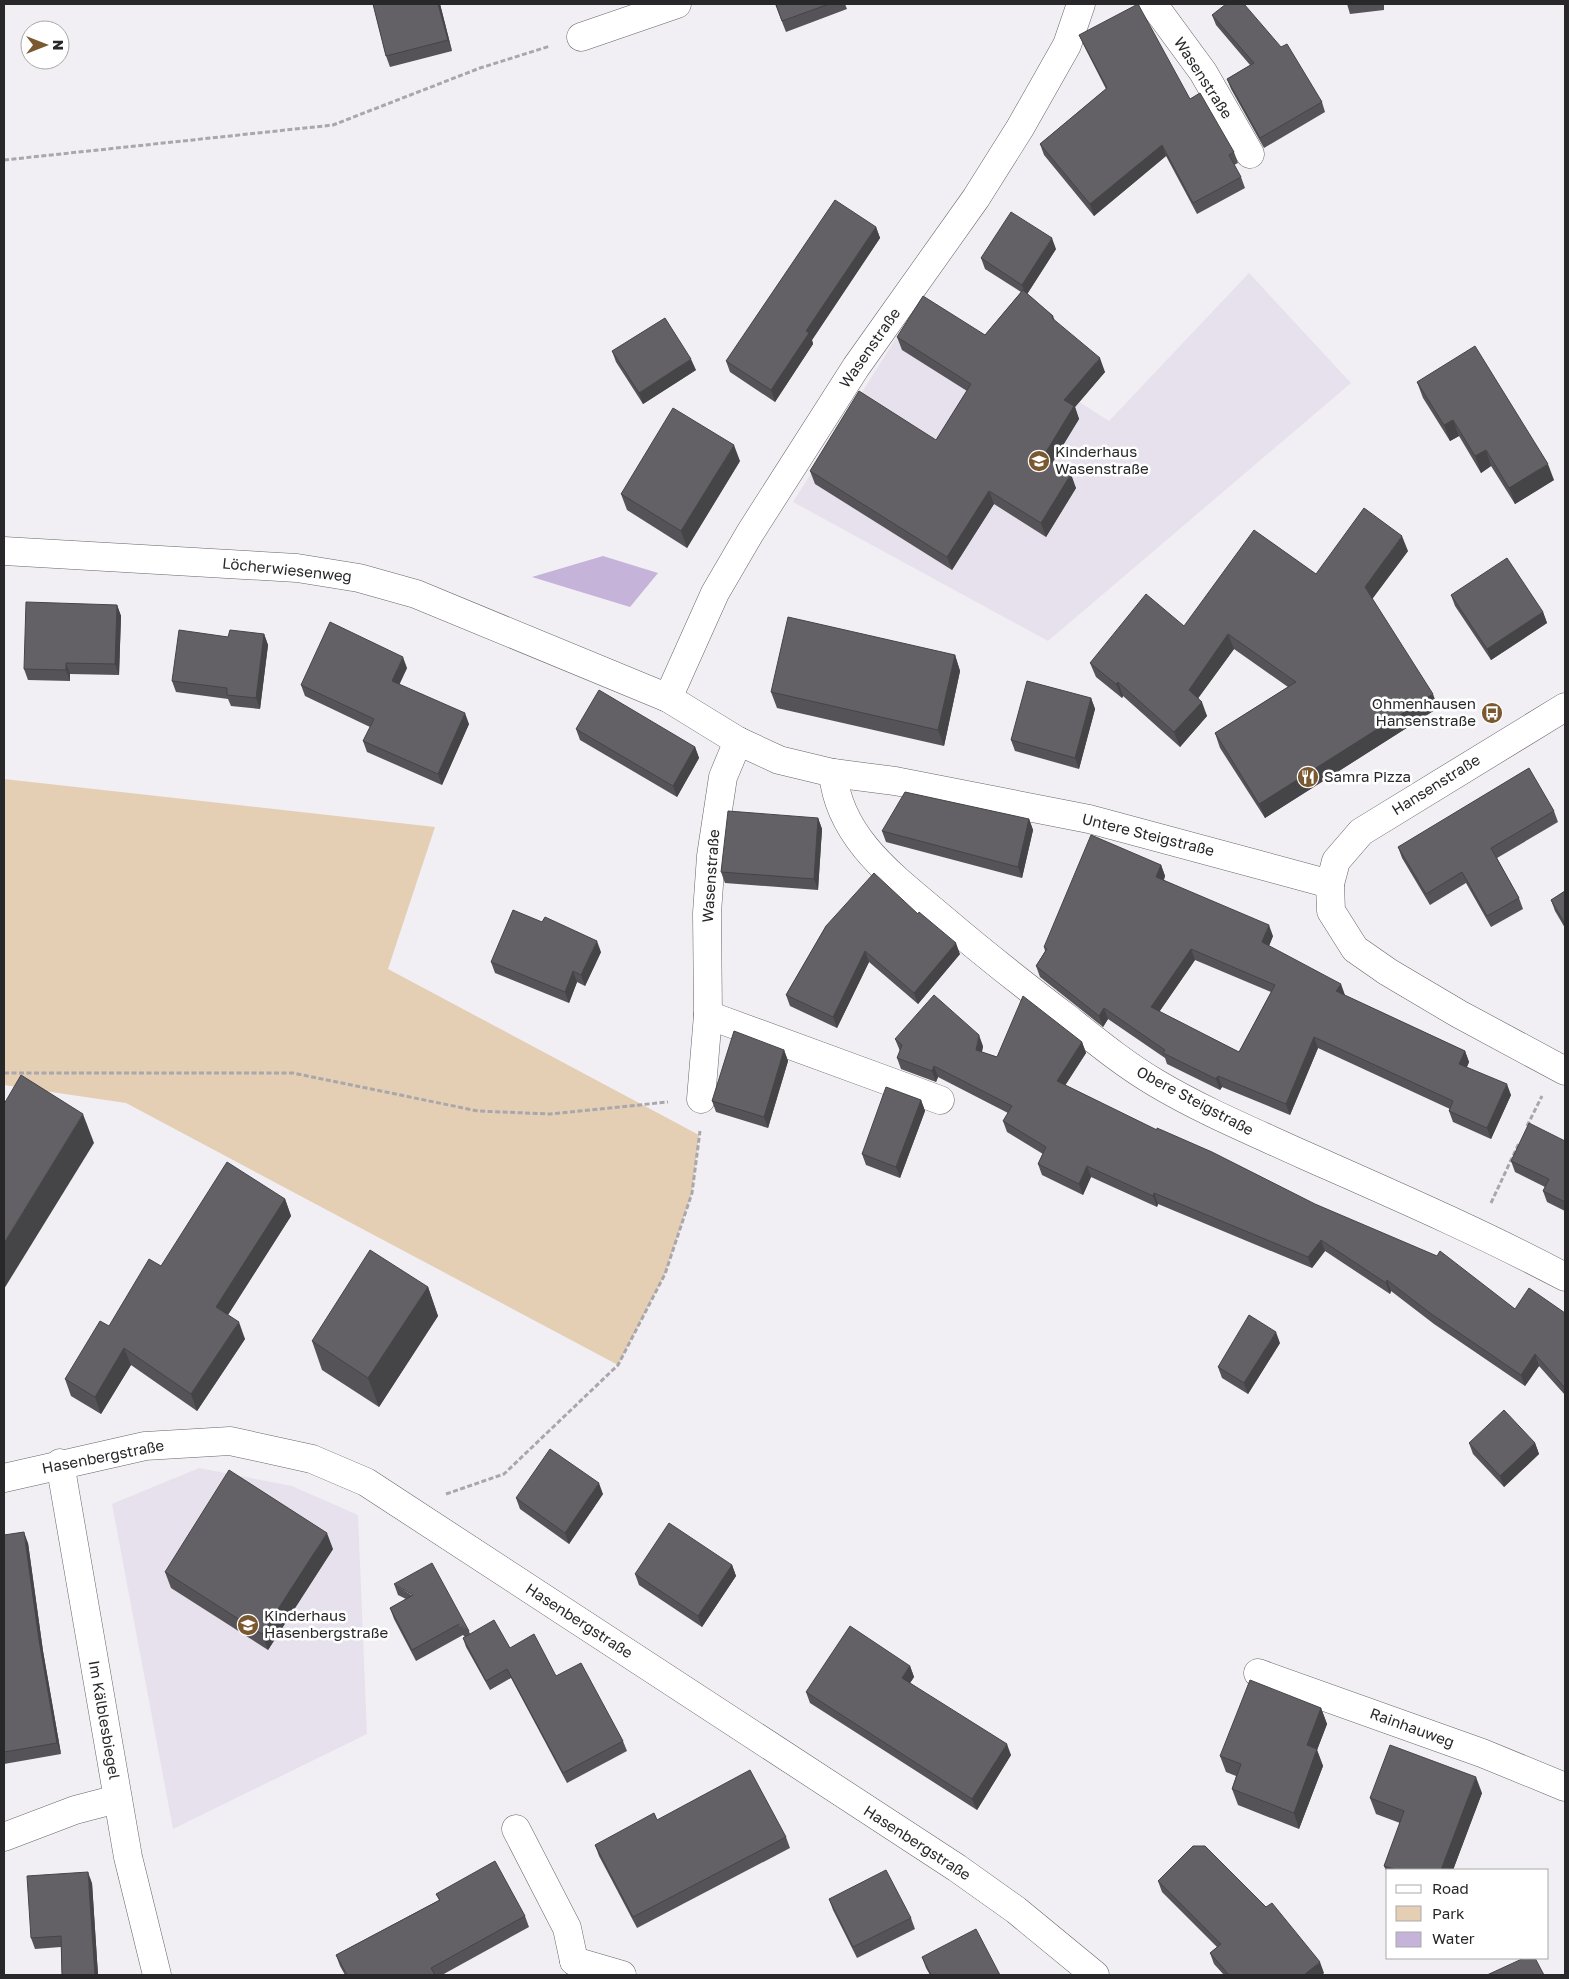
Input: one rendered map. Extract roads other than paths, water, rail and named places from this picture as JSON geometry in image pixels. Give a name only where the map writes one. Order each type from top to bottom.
[{"type":"street","points":[[581,37],[676,4]]},
{"type":"street","name":"Wasenstraße","points":[[668,698],[715,593],[750,533],[856,367],[976,198],[1020,128],[1067,44],[1081,4]]},
{"type":"street","name":"Wasenstraße","points":[[1153,4],[1203,72],[1250,154]]},
{"type":"street","name":"Löcherwiesenweg","points":[[4,551],[297,568],[359,578],[416,594],[668,698]]},
{"type":"street","name":"Untere Steigstraße","points":[[668,698],[738,741],[779,760],[833,773],[904,783],[1089,819],[1330,884]]},
{"type":"street","name":"Hansenstraße","points":[[1330,884],[1336,861],[1361,832],[1565,707]]},
{"type":"street","name":"Wasenstraße","points":[[701,1099],[708,1015],[707,913],[711,856],[723,777],[738,741]]},
{"type":"street","name":"Obere Steigstraße","points":[[833,773],[835,794],[843,815],[863,846],[895,878],[961,934],[1126,1064],[1157,1084],[1230,1122],[1477,1232],[1565,1278]]},
{"type":"street","points":[[1330,884],[1331,911],[1355,949],[1388,972],[1459,1014],[1561,1068]]},
{"type":"street","points":[[708,1015],[940,1100]]},
{"type":"street","name":"Hasenbergstraße","points":[[4,1478],[145,1446],[230,1441],[312,1459],[366,1482],[739,1728],[956,1868],[1016,1910],[1095,1975]]},
{"type":"street","name":"Im Kälblesbiegel","points":[[60,1464],[128,1857],[157,1975]]},
{"type":"street","name":"Rainhauweg","points":[[1258,1673],[1482,1753],[1565,1787]]},
{"type":"street","points":[[4,1837],[75,1810],[117,1799]]},
{"type":"street","points":[[516,1829],[567,1928],[565,1968],[622,1975]]},
{"type":"water","points":[[603,556],[658,573],[630,607],[532,577]]},
{"type":"place","name":"Kinderhaus Wasenstraße","points":[[1039,461]]},
{"type":"place","name":"Ohmenhausen Hansenstraße","points":[[1492,713]]},
{"type":"place","name":"Samra Pizza","points":[[1308,777]]},
{"type":"place","name":"Kinderhaus Hasenbergstraße","points":[[248,1625]]}]
